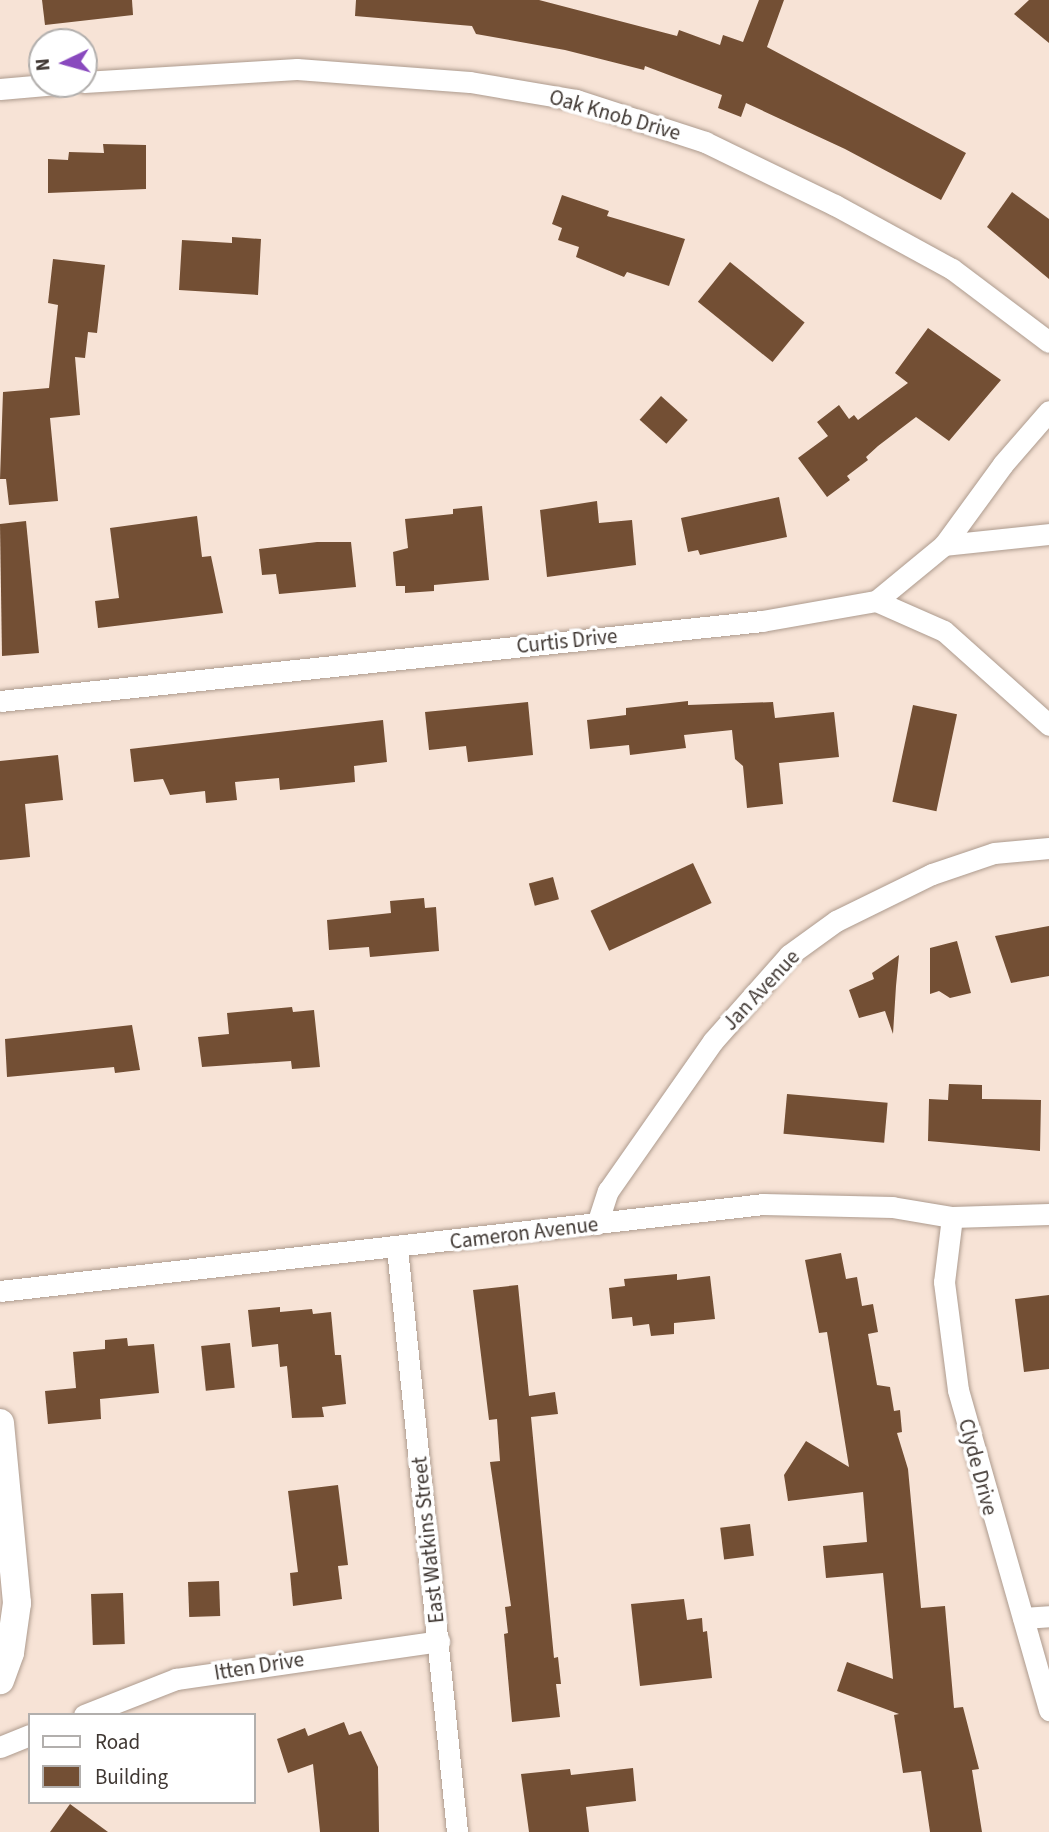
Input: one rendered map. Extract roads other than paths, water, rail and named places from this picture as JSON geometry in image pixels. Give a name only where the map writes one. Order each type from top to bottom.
[{"type":"street","name":"Oak Knob Drive","points":[[98,81],[297,69],[470,82],[576,100],[705,142],[835,205],[952,269],[1049,342]]},
{"type":"street","points":[[0,89],[28,87]]},
{"type":"street","name":"Curtis Drive","points":[[0,701],[762,621],[876,601],[944,545],[1003,464],[1049,411]]},
{"type":"street","points":[[944,545],[1049,534]]},
{"type":"street","points":[[876,601],[944,631],[1049,725]]},
{"type":"street","name":"Jan Avenue","points":[[597,1224],[608,1191],[713,1041],[789,955],[836,921],[932,874],[993,853],[1049,848]]},
{"type":"street","name":"Cameron Avenue","points":[[0,1291],[397,1248],[762,1204],[892,1208],[952,1217],[1049,1214]]},
{"type":"street","name":"Clyde Drive","points":[[952,1217],[944,1282],[958,1390],[1049,1710]]},
{"type":"street","name":"East Watkins Street","points":[[397,1248],[457,1832]]},
{"type":"street","points":[[0,1423],[17,1603],[10,1653],[0,1680]]},
{"type":"street","points":[[1023,1618],[1049,1616]]},
{"type":"street","name":"Itten Drive","points":[[89,1713],[176,1679],[439,1641]]},
{"type":"street","points":[[0,1747],[28,1736]]}]
